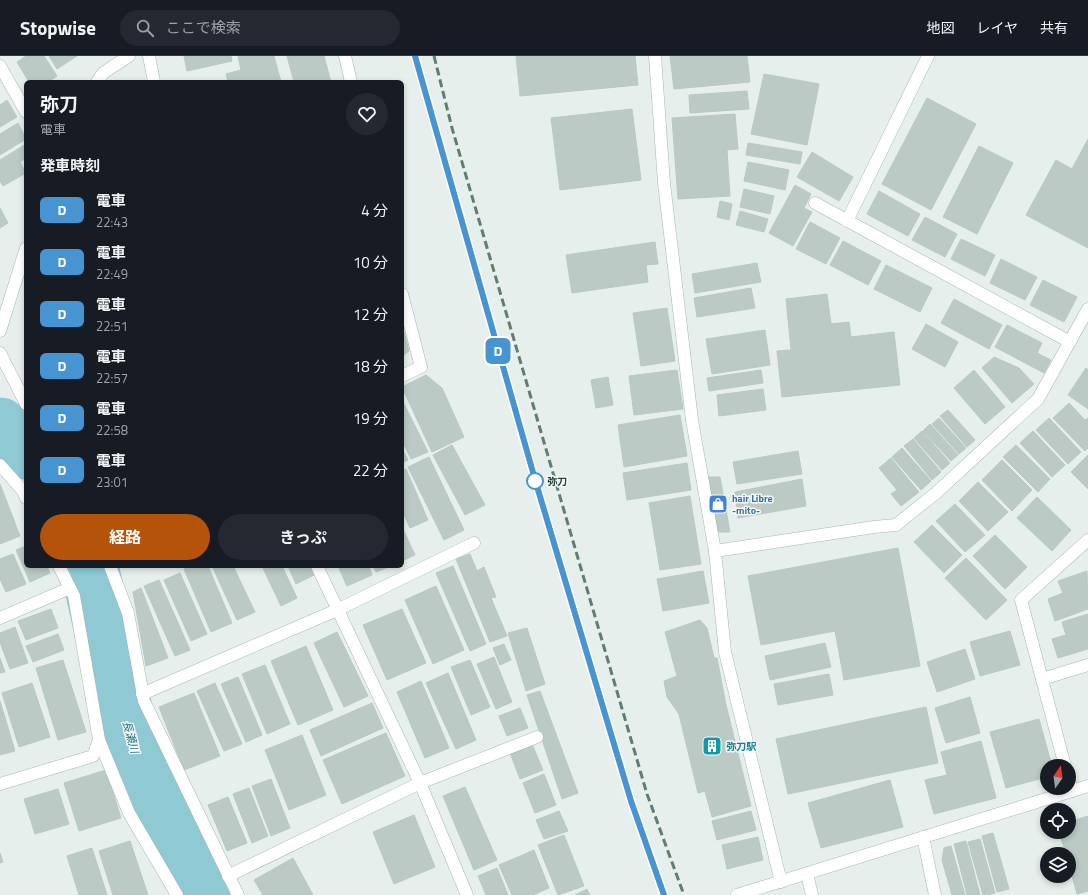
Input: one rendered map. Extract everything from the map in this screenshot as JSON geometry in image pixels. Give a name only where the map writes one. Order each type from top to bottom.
[{"type":"street","points":[[98,80],[103,73],[129,56]]},
{"type":"street","points":[[149,56],[154,80]]},
{"type":"street","points":[[345,56],[351,80]]},
{"type":"street","points":[[655,56],[664,183],[692,420],[715,551],[725,652],[782,882]]},
{"type":"street","points":[[847,221],[928,56]]},
{"type":"street","points":[[0,66],[24,108]]},
{"type":"street","points":[[815,203],[1070,342]]},
{"type":"street","points":[[0,331],[24,254]]},
{"type":"street","points":[[404,302],[421,367],[404,375]]},
{"type":"street","points":[[715,551],[874,526],[896,525],[936,493],[1038,399],[1088,309]]},
{"type":"street","points":[[0,353],[23,390]]},
{"type":"street","points":[[0,465],[24,493]]},
{"type":"street","points":[[1063,759],[1021,600],[1088,540]]},
{"type":"street","points":[[142,694],[337,610],[474,543]]},
{"type":"street","points":[[60,568],[74,596],[99,740],[129,813],[177,895]]},
{"type":"street","points":[[111,568],[128,613],[144,701],[238,895]]},
{"type":"street","points":[[318,568],[420,783],[467,895]]},
{"type":"street","points":[[0,618],[70,588]]},
{"type":"street","points":[[1042,679],[1088,665]]},
{"type":"street","points":[[228,876],[420,783],[537,736]]},
{"type":"street","points":[[0,784],[94,756],[99,740]]},
{"type":"street","points":[[1076,786],[1088,786]]},
{"type":"street","points":[[737,895],[923,837],[1044,795]]},
{"type":"street","points":[[923,837],[935,895]]},
{"type":"street","points":[[807,874],[812,895]]},
{"type":"building","points":[[26,56],[44,56],[57,76],[51,80],[28,80],[17,62]]},
{"type":"building","points":[[49,56],[77,56],[57,69]]},
{"type":"building","points":[[184,56],[231,56],[232,61],[187,71]]},
{"type":"building","points":[[238,56],[274,56],[280,80],[228,80],[226,74],[241,70]]},
{"type":"building","points":[[287,56],[324,56],[330,80],[293,80]]},
{"type":"building","points":[[516,56],[635,56],[638,85],[520,96]]},
{"type":"building","points":[[670,56],[747,56],[750,82],[674,89]]},
{"type":"building","points":[[764,74],[819,84],[807,145],[751,134]]},
{"type":"building","points":[[747,91],[749,109],[690,113],[689,95]]},
{"type":"building","points":[[927,98],[976,124],[931,210],[882,184]]},
{"type":"building","points":[[7,100],[17,117],[0,127],[0,105]]},
{"type":"building","points":[[632,109],[641,180],[560,190],[551,118]]},
{"type":"building","points":[[735,114],[738,149],[727,150],[730,196],[678,199],[672,118]]},
{"type":"building","points":[[18,123],[24,135],[24,140],[0,155],[0,134]]},
{"type":"building","points":[[1088,139],[1088,248],[1026,215],[1056,160],[1072,169]]},
{"type":"building","points":[[748,143],[802,152],[800,164],[746,155]]},
{"type":"building","points":[[24,145],[24,159],[20,162],[24,169],[24,174],[3,186],[0,181],[0,160]]},
{"type":"building","points":[[979,146],[1013,163],[977,234],[943,217]]},
{"type":"building","points":[[812,152],[853,177],[839,201],[797,177]]},
{"type":"building","points":[[748,162],[789,170],[785,190],[744,181]]},
{"type":"building","points":[[795,185],[811,194],[804,208],[812,212],[793,246],[769,233]]},
{"type":"building","points":[[744,189],[774,196],[770,214],[740,207]]},
{"type":"building","points":[[879,191],[920,214],[908,236],[867,214]]},
{"type":"building","points":[[720,201],[732,204],[729,220],[717,217]]},
{"type":"building","points":[[0,208],[8,223],[0,228]]},
{"type":"building","points":[[740,211],[768,219],[764,232],[736,225]]},
{"type":"building","points":[[925,217],[957,234],[945,257],[912,240]]},
{"type":"building","points":[[810,222],[840,238],[826,264],[796,249]]},
{"type":"building","points":[[961,239],[995,255],[985,276],[951,259]]},
{"type":"building","points":[[843,241],[881,261],[868,285],[830,265]]},
{"type":"building","points":[[655,242],[658,264],[646,265],[648,282],[572,293],[566,255]]},
{"type":"building","points":[[1001,259],[1037,277],[1025,300],[990,283]]},
{"type":"building","points":[[757,263],[761,282],[695,293],[692,274]]},
{"type":"building","points":[[886,265],[932,288],[920,312],[874,289]]},
{"type":"building","points":[[1043,280],[1077,297],[1064,322],[1030,305]]},
{"type":"building","points":[[751,288],[755,308],[697,317],[694,298]]},
{"type":"building","points":[[827,294],[831,324],[849,322],[851,337],[894,332],[900,385],[782,397],[777,351],[791,350],[786,299]]},
{"type":"building","points":[[954,299],[1002,325],[989,349],[941,323]]},
{"type":"building","points":[[667,308],[675,361],[641,366],[633,313]]},
{"type":"building","points":[[926,324],[958,342],[945,367],[912,349]]},
{"type":"building","points":[[1007,325],[1042,343],[1037,353],[1051,360],[1044,373],[995,347]]},
{"type":"building","points":[[765,330],[770,365],[712,374],[706,339]]},
{"type":"building","points":[[404,332],[409,351],[404,355]]},
{"type":"building","points":[[994,357],[1019,368],[1034,384],[1012,403],[982,368]]},
{"type":"building","points":[[1086,368],[1088,370],[1088,409],[1068,395]]},
{"type":"building","points":[[677,370],[683,409],[634,415],[629,376]]},
{"type":"building","points":[[761,370],[763,383],[709,391],[707,378]]},
{"type":"building","points":[[974,370],[1005,407],[985,424],[954,388]]},
{"type":"building","points":[[426,375],[442,388],[464,437],[432,452],[404,391],[404,386]]},
{"type":"building","points":[[608,377],[613,405],[596,408],[591,380]]},
{"type":"building","points":[[763,389],[766,410],[719,416],[717,395]]},
{"type":"building","points":[[1069,403],[1085,420],[1088,418],[1088,448],[1085,451],[1053,418]]},
{"type":"building","points":[[404,404],[428,452],[411,459],[404,444]]},
{"type":"building","points":[[948,410],[975,440],[967,447],[940,416]]},
{"type":"building","points":[[680,415],[687,456],[624,467],[618,425]]},
{"type":"building","points":[[939,418],[966,448],[959,454],[932,424]]},
{"type":"building","points":[[1049,418],[1081,452],[1068,464],[1036,430]]},
{"type":"building","points":[[930,424],[958,455],[951,461],[923,431]]},
{"type":"building","points":[[922,431],[950,463],[942,470],[914,438]]},
{"type":"building","points":[[1033,431],[1065,465],[1052,477],[1020,443]]},
{"type":"building","points":[[913,439],[941,472],[932,480],[904,446]]},
{"type":"building","points":[[452,445],[485,505],[465,515],[433,455]]},
{"type":"building","points":[[1016,445],[1050,479],[1038,492],[1003,457]]},
{"type":"building","points":[[902,448],[931,481],[921,490],[892,457]]},
{"type":"building","points":[[798,451],[802,474],[737,484],[733,462]]},
{"type":"building","points":[[404,452],[408,460],[404,462]]},
{"type":"building","points":[[1088,455],[1088,489],[1071,472]]},
{"type":"building","points":[[429,457],[464,530],[444,540],[408,467]]},
{"type":"building","points":[[891,458],[919,492],[901,506],[891,494],[897,490],[879,468]]},
{"type":"building","points":[[1002,460],[1032,490],[1012,511],[982,480]]},
{"type":"building","points":[[687,463],[691,490],[627,500],[623,473]]},
{"type":"building","points":[[406,469],[428,520],[410,528],[404,514],[404,470]]},
{"type":"building","name":"hair Libre -mito-","points":[[707,477],[720,477],[730,532],[716,532]]},
{"type":"building","points":[[802,479],[806,506],[738,518],[735,492]]},
{"type":"building","points":[[978,482],[1008,512],[988,531],[959,501]]},
{"type":"building","points":[[0,484],[20,536],[0,544]]},
{"type":"building","points":[[690,496],[701,564],[660,570],[649,503]]},
{"type":"building","points":[[1037,497],[1071,530],[1052,551],[1017,518]]},
{"type":"building","points":[[955,504],[985,535],[965,552],[936,521]]},
{"type":"building","points":[[932,525],[962,555],[944,573],[914,542]]},
{"type":"building","points":[[404,531],[415,555],[404,560]]},
{"type":"building","points":[[995,535],[1027,567],[1005,589],[973,556]]},
{"type":"building","points":[[24,547],[24,568],[48,568],[50,573],[30,582],[16,550]]},
{"type":"building","points":[[898,548],[920,666],[844,680],[835,631],[761,645],[748,576]]},
{"type":"building","points":[[13,554],[26,584],[6,592],[0,579],[0,559]]},
{"type":"building","points":[[470,554],[477,571],[484,567],[496,597],[491,598],[507,636],[490,642],[456,559]]},
{"type":"building","points":[[966,558],[1007,600],[986,620],[945,578]]},
{"type":"building","points":[[453,566],[486,644],[470,651],[436,573]]},
{"type":"building","points":[[209,568],[232,623],[211,632],[184,569]]},
{"type":"building","points":[[213,568],[234,568],[255,612],[237,620]]},
{"type":"building","points":[[263,568],[283,568],[297,598],[281,606]]},
{"type":"building","points":[[289,568],[311,568],[314,575],[296,584]]},
{"type":"building","points":[[339,568],[370,568],[372,575],[347,586]]},
{"type":"building","points":[[374,568],[386,568],[376,572]]},
{"type":"building","points":[[703,571],[709,603],[663,611],[657,579]]},
{"type":"building","points":[[1087,571],[1088,609],[1055,621],[1048,599],[1063,593],[1058,581]]},
{"type":"building","points":[[180,573],[207,634],[191,641],[164,580]]},
{"type":"building","points":[[159,580],[190,650],[175,656],[144,586]]},
{"type":"building","points":[[436,586],[464,650],[433,664],[405,600]]},
{"type":"building","points":[[141,588],[168,658],[146,666],[133,592]]},
{"type":"building","points":[[51,609],[58,628],[26,640],[18,621]]},
{"type":"building","points":[[402,609],[426,663],[387,680],[363,625]]},
{"type":"building","points":[[1088,614],[1088,649],[1058,658],[1052,639],[1066,635],[1062,622]]},
{"type":"building","name":"弥刀駅","points":[[700,620],[707,628],[714,658],[717,658],[726,705],[751,806],[712,817],[705,791],[698,793],[679,714],[667,697],[664,681],[677,676],[665,632]]},
{"type":"building","points":[[15,627],[28,663],[10,669],[0,642],[0,633]]},
{"type":"building","points":[[527,628],[545,684],[526,691],[508,633]]},
{"type":"building","points":[[1010,631],[1020,665],[980,676],[970,642]]},
{"type":"building","points":[[337,632],[368,696],[344,707],[314,643]]},
{"type":"building","points":[[58,634],[64,650],[33,662],[26,646]]},
{"type":"building","points":[[825,643],[831,667],[770,680],[765,656]]},
{"type":"building","points":[[504,644],[511,660],[500,665],[493,648]]},
{"type":"building","points":[[306,646],[333,710],[298,725],[271,661]]},
{"type":"building","points":[[965,649],[975,679],[937,692],[927,662]]},
{"type":"building","points":[[494,657],[512,702],[496,709],[477,664]]},
{"type":"building","points":[[0,658],[5,672],[0,673]]},
{"type":"building","points":[[63,660],[86,732],[58,740],[36,668]]},
{"type":"building","points":[[470,660],[490,707],[471,715],[451,667]]},
{"type":"building","points":[[265,665],[290,724],[267,734],[242,674]]},
{"type":"building","points":[[448,673],[476,740],[456,749],[426,683]]},
{"type":"building","points":[[829,674],[833,695],[778,705],[774,684]]},
{"type":"building","points":[[238,677],[262,735],[246,742],[221,684]]},
{"type":"building","points":[[421,681],[449,748],[425,758],[397,692]]},
{"type":"building","points":[[32,683],[50,737],[19,747],[2,693]]},
{"type":"building","points":[[215,683],[242,744],[224,751],[197,691]]},
{"type":"building","points":[[540,691],[578,793],[562,799],[527,695]]},
{"type":"building","points":[[194,693],[220,756],[184,770],[159,707]]},
{"type":"building","points":[[970,697],[980,733],[946,743],[935,708]]},
{"type":"building","points":[[0,701],[15,751],[0,755]]},
{"type":"building","points":[[372,703],[383,728],[321,756],[310,730]]},
{"type":"building","points":[[926,707],[938,763],[788,794],[776,739]]},
{"type":"building","points":[[520,708],[528,728],[507,736],[499,716]]},
{"type":"building","points":[[1039,719],[1050,759],[1040,759],[1040,779],[1006,788],[990,732]]},
{"type":"building","points":[[386,733],[405,776],[342,804],[323,760]]},
{"type":"building","points":[[302,735],[326,795],[289,810],[265,750]]},
{"type":"building","points":[[981,741],[996,798],[934,814],[925,780],[947,775],[941,752]]},
{"type":"building","points":[[532,744],[543,770],[520,779],[510,753]]},
{"type":"building","points":[[106,770],[121,818],[79,831],[64,783]]},
{"type":"building","points":[[544,774],[556,805],[535,813],[523,783]]},
{"type":"building","points":[[271,779],[290,828],[271,836],[252,786]]},
{"type":"building","points":[[890,780],[903,827],[821,848],[808,803]]},
{"type":"building","points":[[465,787],[497,860],[474,870],[443,796]]},
{"type":"building","points":[[249,788],[268,836],[252,843],[233,794]]},
{"type":"building","points":[[58,789],[69,824],[35,834],[24,799]]},
{"type":"building","points":[[228,797],[247,843],[227,851],[208,805]]},
{"type":"building","points":[[559,811],[568,831],[544,839],[536,820]]},
{"type":"building","points":[[751,811],[756,830],[717,840],[712,821]]},
{"type":"building","points":[[414,815],[435,867],[394,884],[373,832]]},
{"type":"building","points":[[1088,816],[1088,891],[1077,894],[1074,883],[1076,883],[1076,847],[1064,847],[1061,839],[1076,839],[1076,820]]},
{"type":"building","points":[[993,833],[1009,889],[997,892],[982,836]]},
{"type":"building","points":[[564,835],[584,886],[558,895],[538,845]]},
{"type":"building","points":[[758,837],[763,860],[727,869],[722,845]]},
{"type":"building","points":[[980,839],[995,893],[987,895],[983,895],[968,842]]},
{"type":"building","points":[[130,841],[148,895],[113,895],[99,851]]},
{"type":"building","points":[[966,841],[980,895],[967,895],[954,844]]},
{"type":"building","points":[[951,846],[965,895],[952,895],[942,860],[944,848]]},
{"type":"building","points":[[92,848],[107,895],[79,895],[67,856]]},
{"type":"building","points":[[534,850],[549,888],[533,895],[512,895],[499,865]]},
{"type":"building","points":[[0,853],[3,862],[0,863]]},
{"type":"building","points":[[293,858],[313,895],[263,895],[254,880]]},
{"type":"building","points":[[497,868],[508,895],[486,895],[478,876]]},
{"type":"building","points":[[587,889],[590,895],[575,895]]},
{"type":"waterway","name":"長瀬川","points":[[0,427],[24,448]]},
{"type":"waterway","name":"長瀬川","points":[[89,568],[113,671],[138,766],[207,895]]},
{"type":"railway","points":[[415,56],[536,483],[631,801],[664,895]]},
{"type":"railway","points":[[434,56],[452,128],[647,794],[684,895]]},
{"type":"train","name":"D","points":[[415,56],[536,483],[631,801],[664,895]]},
{"type":"place","name":"弥刀","points":[[535,481]]},
{"type":"place","name":"hair Libre -mito-","points":[[718,504]]},
{"type":"place","name":"弥刀駅","points":[[712,746]]}]
